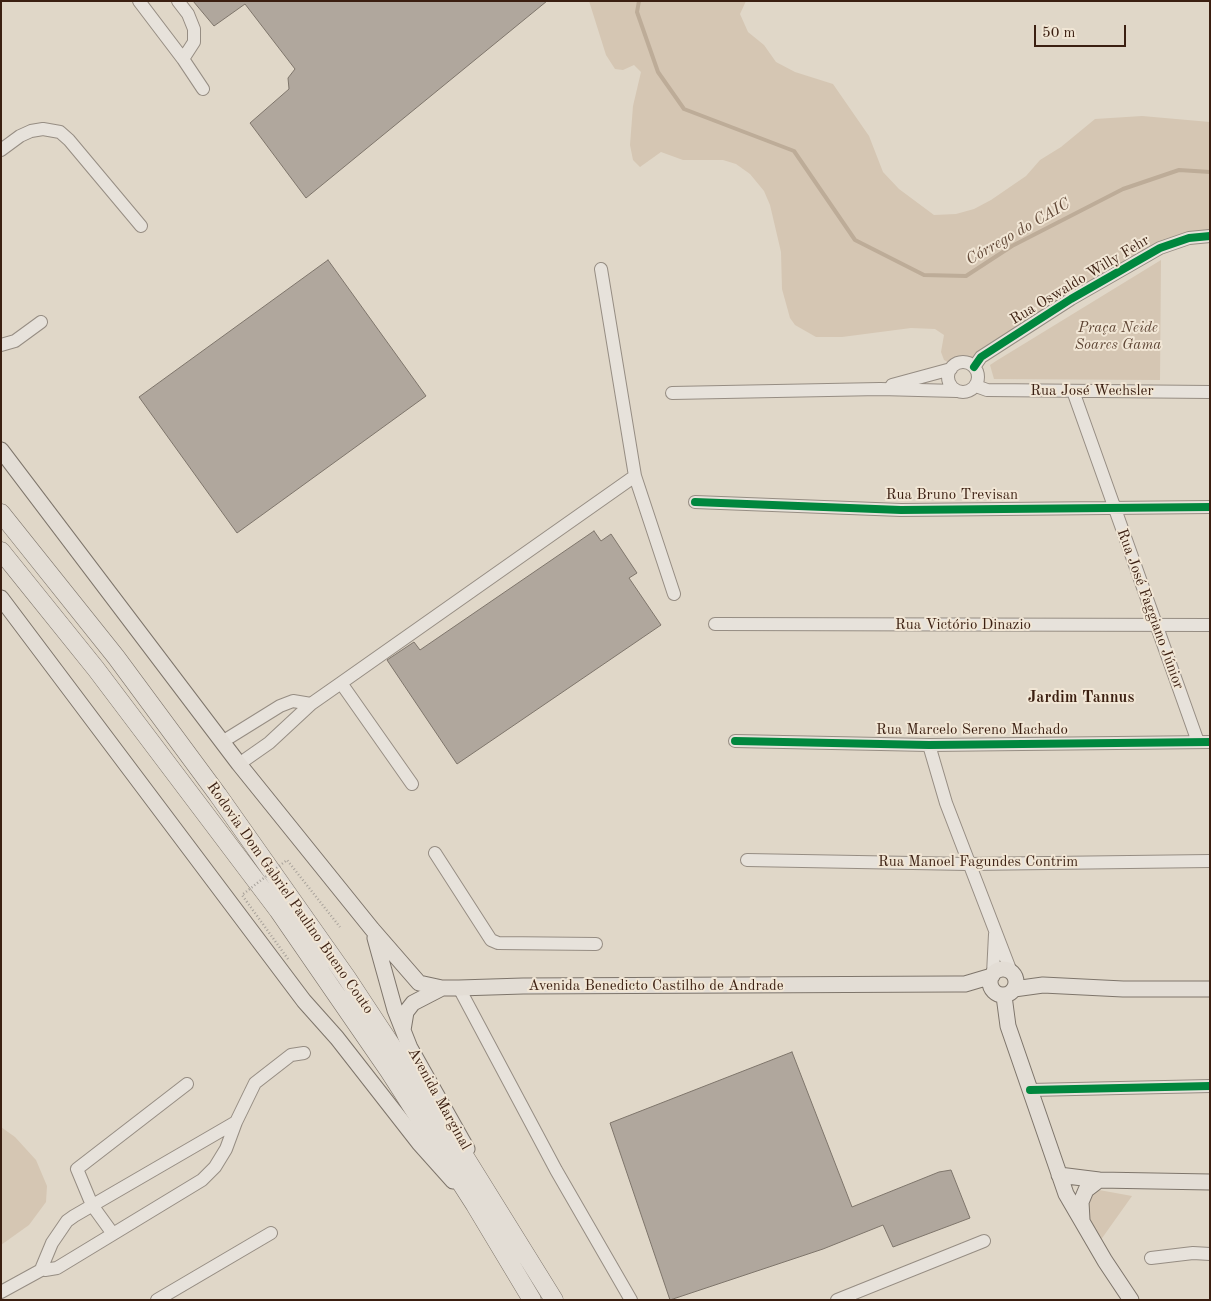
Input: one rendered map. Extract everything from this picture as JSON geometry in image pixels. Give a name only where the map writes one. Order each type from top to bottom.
[{"type":"highway","name":"Rodovia Dom Gabriel Paulino Bueno Couto","points":[[1,514],[116,657],[218,796],[347,978],[481,1183],[554,1300]]},
{"type":"highway","name":"Rodovia Dom Gabriel Paulino Bueno Couto","points":[[1,551],[96,669],[278,910],[389,1071],[475,1205],[532,1300]]},
{"type":"main road","name":"Avenida Benedicto Castilho de Andrade","points":[[1,450],[239,764],[372,929],[413,978],[419,982],[442,988],[965,984],[1003,982]]},
{"type":"main road","points":[[1,598],[304,1001],[338,1038],[419,1143],[475,1205]]},
{"type":"main road","name":"Avenida Marginal","points":[[372,929],[403,1030],[418,1065],[465,1143],[481,1183]]},
{"type":"main road","points":[[1131,1300],[1082,1224],[1059,1175],[1008,1026],[1003,982],[1123,989],[1210,989]]},
{"type":"main road","points":[[403,1030],[406,1012],[413,1003],[442,988]]},
{"type":"main road","points":[[1059,1175],[1100,1180],[1210,1182]]},
{"type":"main road","points":[[1082,1224],[1082,1202],[1086,1190],[1100,1180]]},
{"type":"street","points":[[139,1],[183,59],[203,90]]},
{"type":"street","points":[[178,1],[188,14],[194,29],[194,42],[183,59]]},
{"type":"street","points":[[1,150],[20,136],[31,131],[43,129],[60,132],[69,140],[141,226]]},
{"type":"street","name":"Rua Oswaldo Willy Fehr","points":[[974,366],[981,357],[1071,299],[1160,248],[1182,240],[1210,236]]},
{"type":"street","points":[[601,269],[635,476],[674,594]]},
{"type":"street","points":[[1,345],[15,341],[40,322]]},
{"type":"street","points":[[672,393],[880,389],[967,392],[976,386],[978,376],[974,366],[959,363],[951,369],[880,389]]},
{"type":"street","points":[[951,369],[948,379],[957,391]]},
{"type":"street","name":"Rua José Wechsler","points":[[976,386],[987,390],[1210,392]]},
{"type":"street","name":"Rua José Faggiano Júnior","points":[[1073,391],[1113,507],[1204,742]]},
{"type":"street","points":[[239,764],[269,743],[312,704],[341,682],[635,476]]},
{"type":"street","name":"Rua Bruno Trevisan","points":[[695,502],[901,510],[1210,507]]},
{"type":"street","name":"Rua Victório Dinazio","points":[[715,624],[1210,626]]},
{"type":"street","points":[[341,682],[412,784]]},
{"type":"street","points":[[222,742],[280,706],[293,701],[312,704]]},
{"type":"street","name":"Rua Marcelo Sereno Machado","points":[[734,741],[929,745],[1204,742]]},
{"type":"street","points":[[929,745],[968,864],[995,932],[1003,982]]},
{"type":"street","points":[[435,853],[491,940],[498,943],[596,944]]},
{"type":"street","name":"Rua Manoel Fagundes Contrim","points":[[747,860],[968,864],[1210,861]]},
{"type":"street","points":[[459,988],[551,1161],[630,1300]]},
{"type":"street","points":[[1,1292],[43,1269],[57,1268],[202,1180],[215,1167],[226,1148],[255,1083],[291,1055],[304,1053]]},
{"type":"street","points":[[113,1234],[92,1205],[77,1169],[187,1084]]},
{"type":"street","points":[[1030,1090],[1210,1086]]},
{"type":"street","points":[[43,1269],[41,1265],[52,1243],[68,1221],[92,1205],[236,1122]]},
{"type":"street","points":[[157,1300],[271,1233]]},
{"type":"street","points":[[837,1300],[984,1241]]},
{"type":"street","points":[[1151,1258],[1193,1253],[1210,1254]]},
{"type":"path","points":[[288,959],[242,895],[287,860],[340,927]]},
{"type":"green space","points":[[589,1],[746,1],[740,14],[748,32],[764,45],[776,62],[795,72],[833,84],[869,136],[883,172],[899,189],[934,215],[956,214],[974,209],[991,200],[1026,176],[1040,160],[1061,147],[1095,119],[1142,116],[1210,122],[1210,232],[1180,240],[1144,264],[1062,297],[1031,325],[966,365],[955,366],[944,360],[941,352],[944,335],[935,329],[911,328],[842,337],[816,337],[795,325],[790,318],[782,289],[781,252],[770,205],[764,191],[750,174],[736,164],[723,160],[683,160],[661,152],[640,167],[633,160],[630,145],[633,106],[641,72],[634,65],[623,70],[615,69],[606,55]]},
{"type":"green space","name":"Praça Neide Soares Gama","points":[[1161,260],[1160,380],[994,379],[990,365]]},
{"type":"green space","points":[[1,1127],[15,1137],[36,1160],[47,1186],[46,1202],[29,1225],[1,1245]]},
{"type":"green space","points":[[1099,1190],[1132,1196],[1100,1241],[1089,1223],[1087,1202]]},
{"type":"building","points":[[193,1],[547,1],[306,198],[250,123],[289,89],[288,78],[295,69],[245,4],[214,26]]},
{"type":"building","points":[[328,260],[426,396],[237,533],[139,397]]},
{"type":"building","points":[[594,531],[601,541],[611,534],[637,573],[629,578],[661,625],[457,764],[387,660],[414,642],[420,650]]},
{"type":"building","points":[[792,1052],[852,1207],[939,1172],[951,1170],[970,1218],[893,1247],[883,1225],[823,1249],[670,1300],[610,1123]]},
{"type":"waterway","name":"Córrego do CAIC","points":[[639,1],[637,12],[658,72],[684,109],[794,151],[855,240],[924,275],[966,276],[1012,246],[1123,189],[1179,170],[1210,172]]},
{"type":"cycle path","points":[[974,367],[981,357],[1071,299],[1160,248],[1189,238],[1210,236]]},
{"type":"cycle path","points":[[695,502],[901,510],[1210,507]]},
{"type":"cycle path","points":[[735,741],[929,745],[1210,742]]},
{"type":"cycle path","points":[[1030,1090],[1210,1086]]},
{"type":"district","name":"Jardim Tannus","points":[[1081,698]]}]
